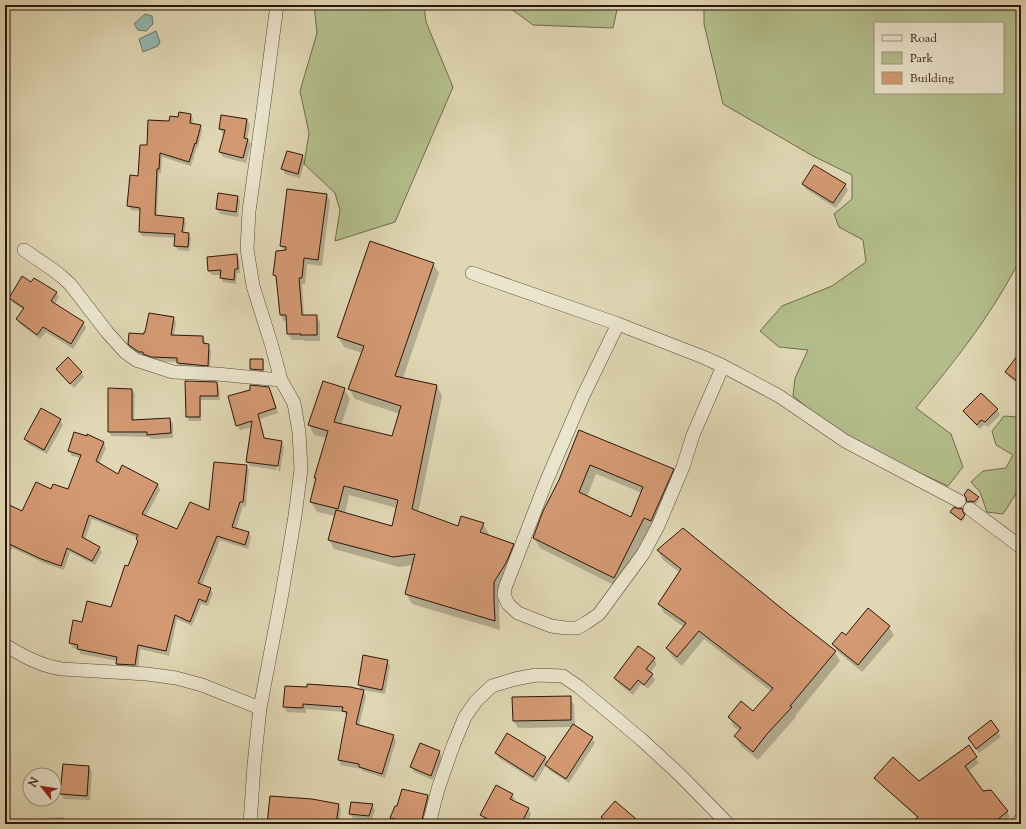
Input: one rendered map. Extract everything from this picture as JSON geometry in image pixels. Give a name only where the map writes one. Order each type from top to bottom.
[{"type":"street","points":[[250,824],[260,708],[295,516],[301,469],[299,432],[294,403],[281,380],[253,286],[247,249],[249,210],[264,111],[277,5]]},
{"type":"street","points":[[24,250],[52,269],[70,284],[116,342],[125,352],[136,360],[173,372],[217,374],[281,380]]},
{"type":"street","points":[[472,273],[618,324],[723,366],[779,396],[845,440],[959,501]]},
{"type":"street","points":[[618,324],[583,396],[546,482],[505,588],[504,595],[508,604],[518,613],[551,626],[566,628],[577,628],[586,624],[599,614],[643,554],[658,526],[683,467],[693,435],[723,366]]},
{"type":"street","points":[[970,508],[1021,547]]},
{"type":"street","points":[[5,645],[34,661],[50,667],[147,674],[176,678],[202,685],[260,708]]},
{"type":"street","points":[[429,824],[438,789],[453,746],[465,717],[472,707],[492,686],[515,679],[536,675],[563,676],[579,687],[642,740],[680,775],[728,824]]},
{"type":"street","points":[[1016,824],[1021,820]]},
{"type":"green space","points":[[314,5],[424,5],[426,22],[453,87],[395,222],[335,241],[340,210],[335,193],[304,164],[309,133],[300,91],[317,33]]},
{"type":"green space","points":[[511,5],[618,5],[613,28],[533,25],[510,8]]},
{"type":"green space","points":[[704,5],[1021,5],[1021,257],[999,297],[973,336],[916,408],[951,434],[963,467],[948,486],[846,439],[793,396],[795,378],[808,350],[779,347],[760,331],[782,306],[832,286],[866,262],[863,240],[839,227],[834,214],[852,199],[852,175],[813,156],[723,104],[704,24]]},
{"type":"green space","points":[[1021,415],[1021,486],[1003,514],[987,512],[980,492],[971,482],[983,471],[1006,468],[1013,455],[996,445],[992,431],[1004,416],[1018,417]]},
{"type":"water","points":[[145,14],[152,16],[153,24],[146,31],[138,30],[134,24]]},
{"type":"water","points":[[156,31],[160,42],[158,46],[143,52],[139,39]]},
{"type":"building","points":[[179,112],[191,114],[190,123],[201,125],[189,162],[160,153],[159,169],[157,169],[155,215],[184,218],[182,232],[189,233],[188,247],[174,246],[175,234],[139,232],[140,208],[127,206],[130,175],[138,176],[140,145],[147,145],[148,120],[169,121],[170,116],[178,117]]},
{"type":"building","points":[[221,115],[247,119],[244,138],[248,139],[243,158],[219,152],[225,130],[219,129]]},
{"type":"building","points":[[287,151],[303,155],[298,174],[281,169]]},
{"type":"building","points":[[814,165],[846,184],[833,203],[802,184]]},
{"type":"building","points":[[287,189],[327,194],[318,260],[304,258],[302,278],[299,278],[302,315],[317,315],[317,335],[287,334],[286,315],[280,315],[276,276],[273,275],[276,251],[286,250],[286,247],[280,246]]},
{"type":"building","points":[[218,193],[238,196],[236,212],[216,209]]},
{"type":"building","points":[[370,241],[434,263],[395,376],[437,385],[412,509],[458,526],[461,516],[484,523],[480,532],[514,544],[506,563],[494,582],[495,621],[405,594],[415,554],[393,557],[328,540],[336,510],[392,526],[398,500],[344,486],[338,509],[310,502],[316,478],[314,478],[328,431],[308,425],[323,381],[345,388],[334,422],[392,436],[401,406],[348,389],[364,346],[337,337]]},
{"type":"building","points":[[237,254],[238,269],[235,269],[234,280],[220,278],[221,270],[208,271],[207,257]]},
{"type":"building","points":[[22,276],[31,282],[34,278],[57,292],[51,301],[84,322],[71,344],[43,327],[37,335],[16,319],[24,308],[9,298]]},
{"type":"building","points":[[149,313],[174,317],[171,335],[203,336],[203,343],[209,344],[208,366],[177,363],[177,358],[151,357],[130,346],[128,344],[129,333],[144,334]]},
{"type":"building","points":[[1021,351],[1021,384],[1005,372]]},
{"type":"building","points":[[68,357],[82,372],[70,384],[56,369]]},
{"type":"building","points":[[250,359],[263,359],[263,370],[250,369]]},
{"type":"building","points":[[185,381],[217,382],[218,396],[200,396],[200,417],[186,417]]},
{"type":"building","points":[[250,385],[269,387],[276,408],[258,414],[264,438],[282,441],[278,466],[246,462],[252,421],[236,426],[228,396],[250,390]]},
{"type":"building","points":[[108,388],[132,389],[132,420],[170,418],[171,433],[147,435],[147,432],[108,432]]},
{"type":"building","points":[[981,393],[998,409],[985,422],[981,420],[977,425],[963,411]]},
{"type":"building","points":[[41,408],[61,419],[44,450],[24,439]]},
{"type":"building","points":[[579,430],[674,469],[651,521],[644,518],[614,578],[533,538],[543,511],[559,480]],"holes":[[[590,465],[643,487],[631,517],[579,492]]]},
{"type":"building","points":[[74,432],[87,436],[87,434],[104,442],[96,461],[118,474],[122,465],[158,484],[142,514],[177,529],[190,502],[209,510],[214,462],[247,465],[243,502],[240,502],[232,527],[249,532],[245,545],[217,536],[198,583],[211,588],[206,602],[199,599],[190,622],[175,615],[166,651],[138,645],[135,665],[116,664],[117,657],[77,649],[78,645],[69,643],[73,620],[82,622],[87,601],[111,607],[125,565],[128,566],[138,541],[136,539],[138,535],[89,515],[82,537],[100,547],[92,561],[67,548],[61,566],[41,559],[5,542],[5,503],[22,511],[36,482],[51,489],[53,484],[68,489],[81,455],[68,451]]},
{"type":"building","points":[[968,489],[979,497],[974,502],[967,502],[964,495]]},
{"type":"building","points":[[954,507],[959,509],[962,508],[965,515],[961,520],[950,512]]},
{"type":"building","points":[[683,528],[836,651],[790,706],[792,707],[767,734],[753,752],[734,736],[741,728],[728,717],[741,701],[753,711],[773,688],[699,631],[677,657],[666,648],[686,623],[658,604],[681,569],[657,550]]},
{"type":"building","points":[[868,608],[890,626],[858,665],[832,644],[842,632],[846,635]]},
{"type":"building","points":[[638,646],[655,658],[646,669],[653,674],[644,685],[638,680],[630,690],[614,678]]},
{"type":"building","points":[[363,655],[388,660],[382,690],[358,685]]},
{"type":"building","points":[[307,684],[350,687],[364,690],[356,724],[394,735],[382,774],[359,767],[359,764],[338,760],[347,712],[342,711],[343,707],[303,704],[303,708],[283,707],[285,686],[307,687]]},
{"type":"building","points":[[571,696],[571,720],[513,721],[512,697]]},
{"type":"building","points":[[991,720],[999,731],[976,749],[968,738]]},
{"type":"building","points":[[573,724],[593,737],[566,779],[545,765]]},
{"type":"building","points":[[507,733],[546,757],[533,777],[495,753]]},
{"type":"building","points":[[420,743],[440,751],[431,776],[410,767]]},
{"type":"building","points":[[969,745],[977,757],[965,766],[983,791],[991,790],[1008,811],[992,824],[909,824],[918,817],[874,778],[893,757],[919,781]]},
{"type":"building","points":[[63,764],[89,766],[87,796],[62,794]]},
{"type":"building","points":[[496,785],[513,794],[510,799],[529,808],[521,824],[497,824],[480,815]]},
{"type":"building","points":[[402,789],[428,795],[421,824],[390,818],[395,806],[397,806]]},
{"type":"building","points":[[270,796],[312,799],[339,804],[336,824],[267,824]]},
{"type":"building","points":[[615,801],[642,824],[610,824],[601,817]]},
{"type":"building","points":[[351,802],[373,804],[369,816],[349,814]]}]
